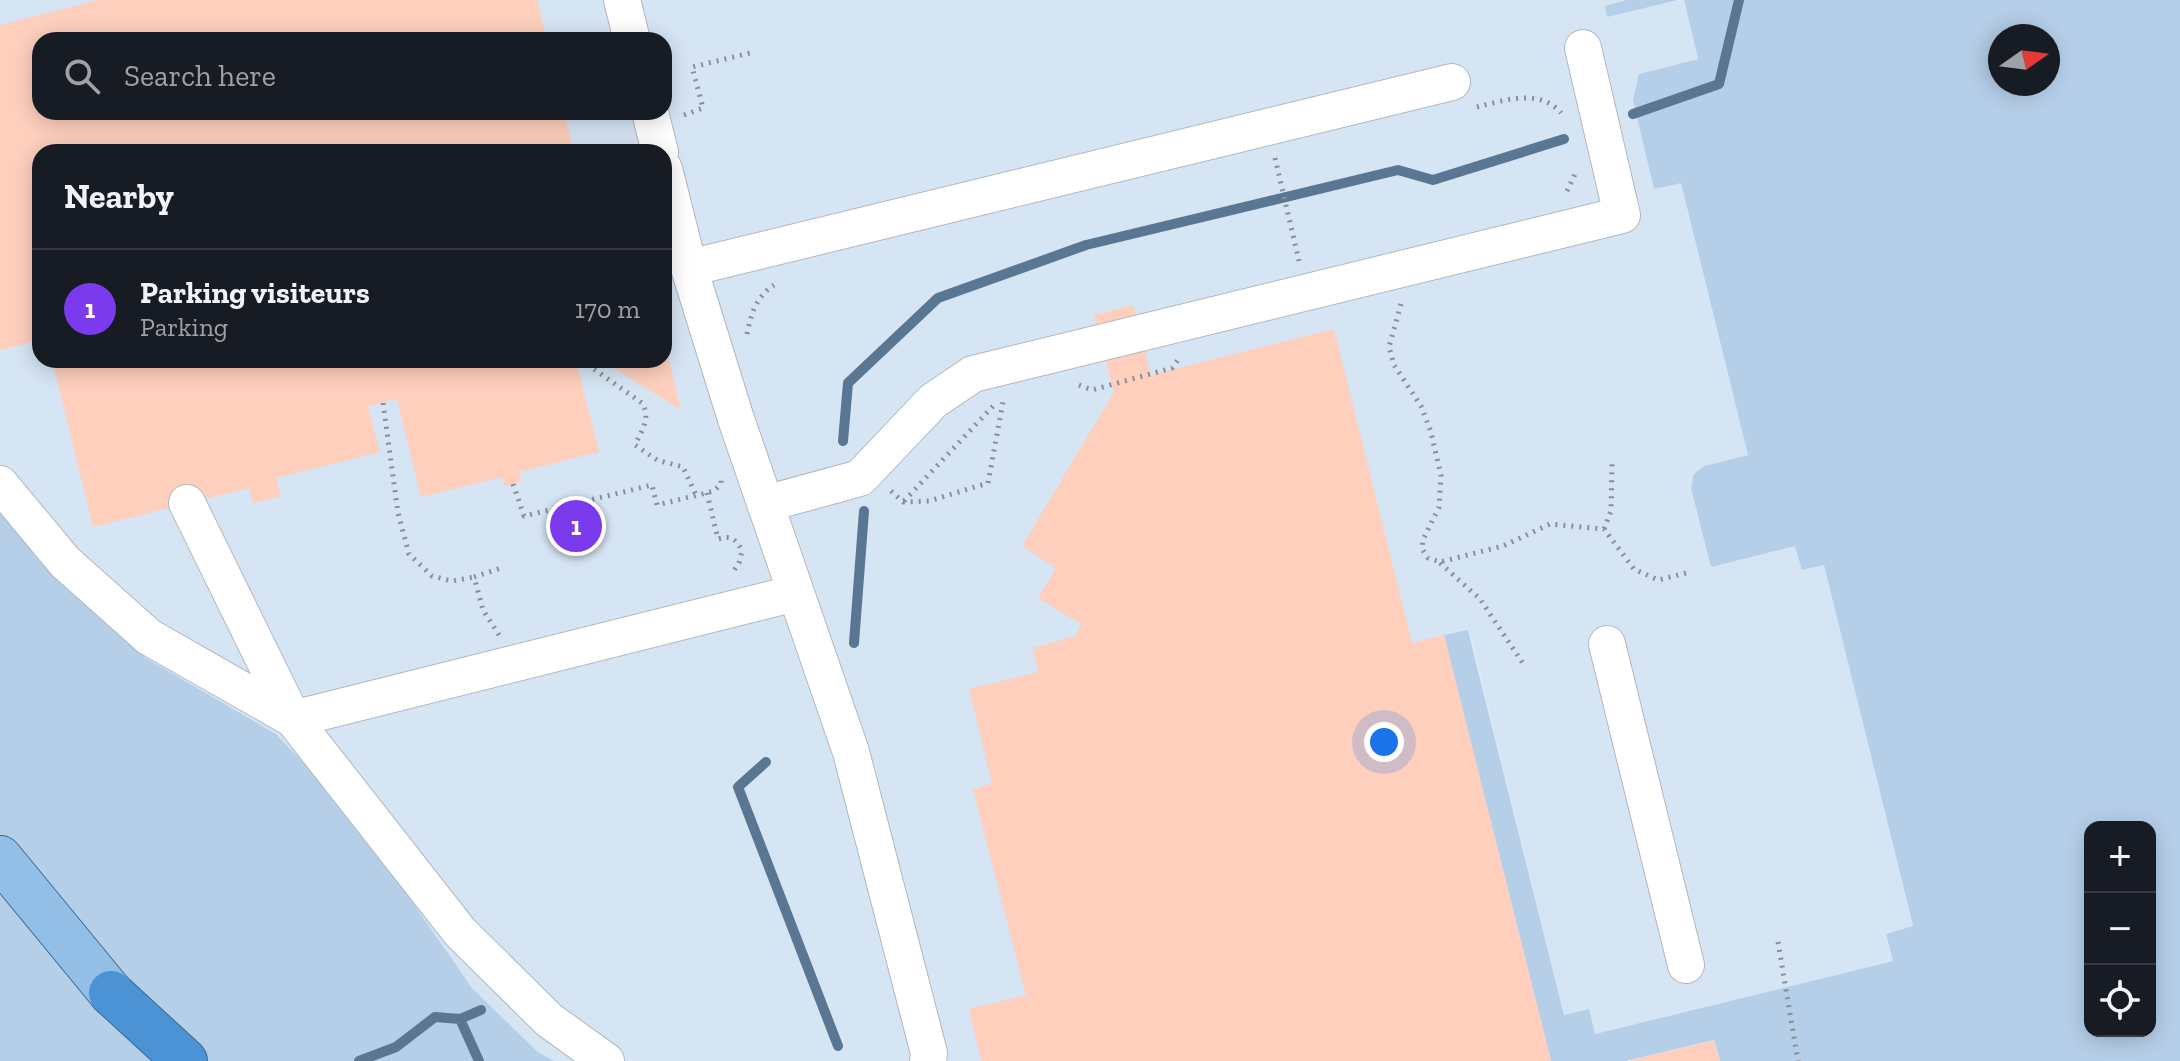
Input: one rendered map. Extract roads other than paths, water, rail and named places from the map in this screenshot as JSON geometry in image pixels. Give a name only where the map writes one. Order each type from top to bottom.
[{"type":"highway","points":[[111,993],[171,1061]]},
{"type":"highway","points":[[111,993],[185,1061]]},
{"type":"main road","points":[[0,858],[111,993]]},
{"type":"lane","points":[[622,0],[630,32]]},
{"type":"lane","points":[[765,504],[860,478],[933,401],[973,374],[1622,215],[1583,48]]},
{"type":"lane","points":[[689,268],[1452,82]]},
{"type":"lane","points":[[672,201],[689,268],[736,419],[851,752],[929,1053],[928,1061]]},
{"type":"lane","points":[[0,484],[65,562],[149,637],[293,719],[796,593]]},
{"type":"lane","points":[[187,503],[293,719],[460,932],[549,1020],[606,1061]]},
{"type":"lane","points":[[1607,644],[1686,965]]},
{"type":"waterway","points":[[1633,114],[1719,84],[1739,0]]},
{"type":"waterway","points":[[843,441],[848,383],[938,298],[1086,245],[1398,170],[1433,180],[1564,139]]},
{"type":"waterway","points":[[854,643],[864,511]]},
{"type":"waterway","points":[[766,762],[738,787],[838,1046]]},
{"type":"waterway","points":[[359,1061],[396,1047],[435,1017],[460,1019],[481,1010]]},
{"type":"waterway","points":[[460,1019],[479,1061]]},
{"type":"place","name":"Parking visiteurs","points":[[576,526]]}]
